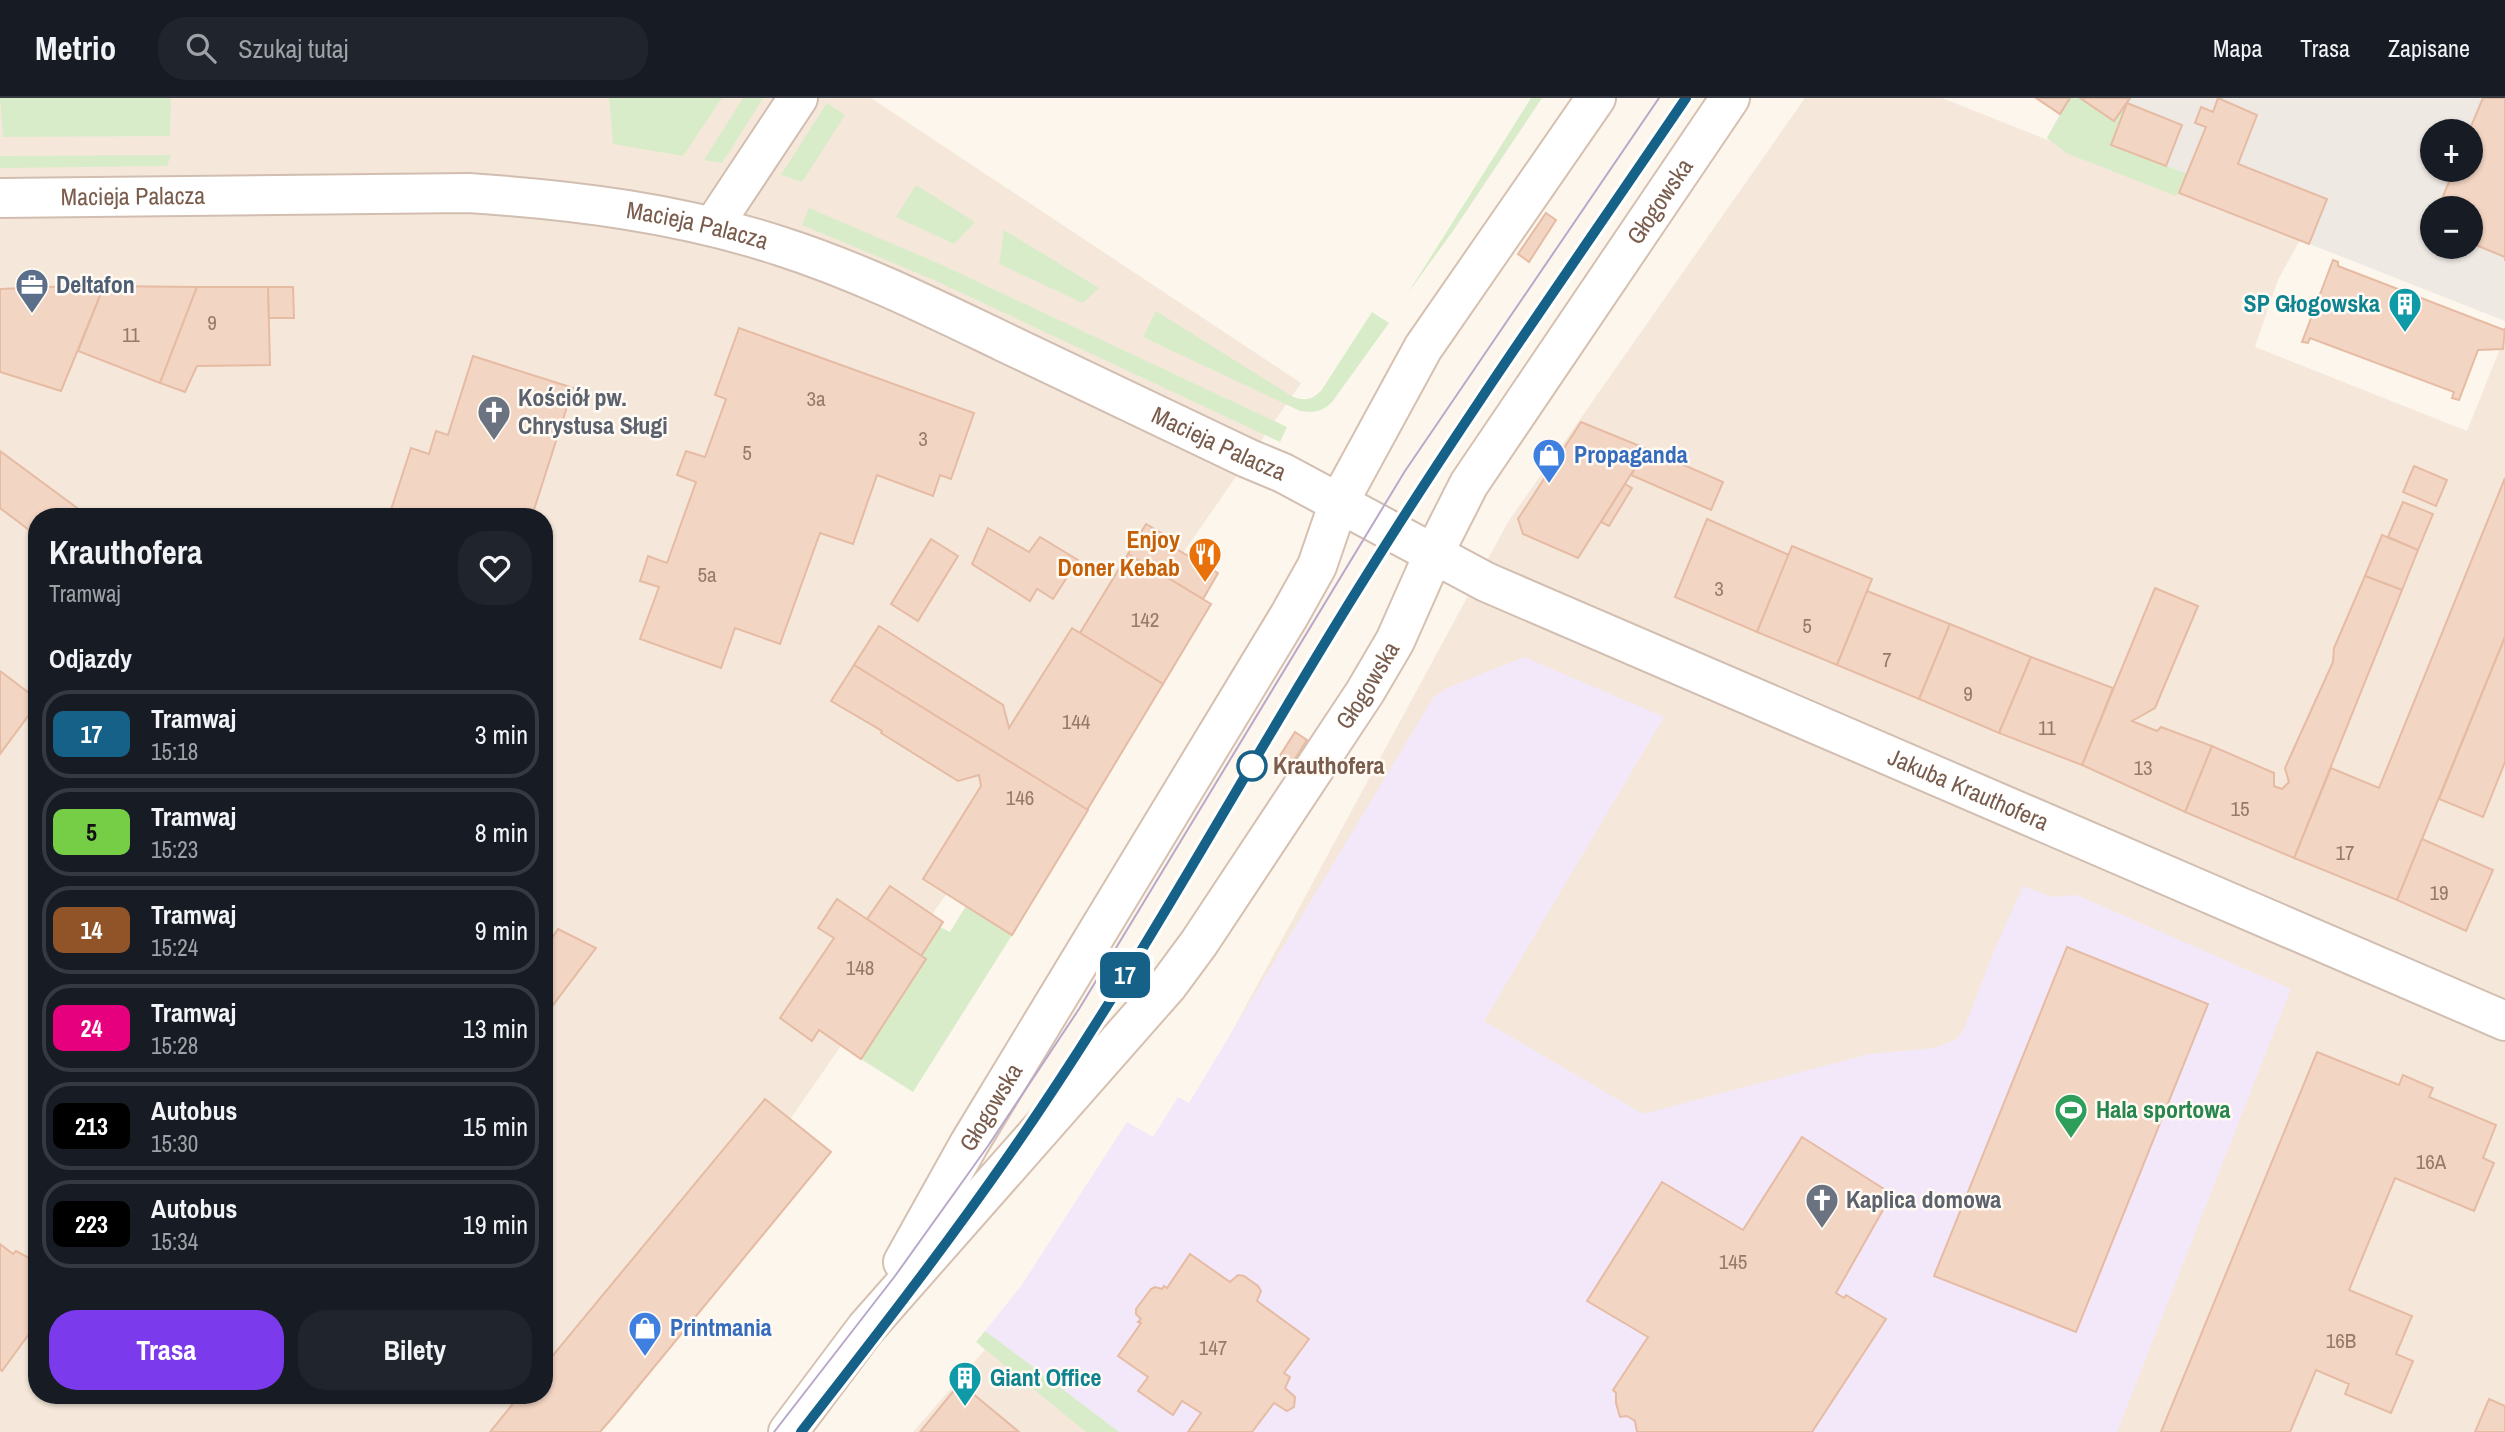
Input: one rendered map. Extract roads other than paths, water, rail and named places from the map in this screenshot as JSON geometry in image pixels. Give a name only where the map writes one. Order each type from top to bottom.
[{"type":"street","points":[[713,226],[798,98]]},
{"type":"street","name":"Głogowska","points":[[866,1328],[969,1144],[1289,616],[1317,566],[1339,502],[1423,348],[1595,98]]},
{"type":"street","name":"Głogowska","points":[[788,1432],[866,1328],[1168,985],[1199,943],[1365,692],[1395,641],[1434,553],[1469,484],[1496,441],[1730,98]]},
{"type":"street","name":"Macieja Palacza","points":[[0,198],[468,193],[603,205],[713,226],[780,246],[900,293],[1283,473],[1434,553]]},
{"type":"street","name":"Jakuba Krauthofera","points":[[1434,553],[1515,595],[2505,1021]]},
{"type":"tram line","points":[[774,1432],[895,1276],[988,1146],[1079,1009],[1405,471],[1659,98]]},
{"type":"tram line","points":[[802,1432],[959,1226],[1057,1084],[1148,940],[1323,646],[1406,513],[1686,98]]},
{"type":"tram line","name":"17","points":[[801,1432],[915,1285],[1010,1154],[1099,1017],[1424,484],[1686,98]]},
{"type":"place","name":"Deltafon","points":[[32,315]]},
{"type":"place","name":"SP Głogowska","points":[[2405,334]]},
{"type":"place","name":"Kościół pw. Chrystusa Sługi","points":[[494,442]]},
{"type":"place","name":"Propaganda","points":[[1549,485]]},
{"type":"place","name":"Enjoy Doner Kebab","points":[[1205,584]]},
{"type":"place","name":"Krauthofera","points":[[1252,766]]},
{"type":"place","name":"Hala sportowa","points":[[2071,1140]]},
{"type":"place","name":"Kaplica domowa","points":[[1822,1230]]},
{"type":"place","name":"Printmania","points":[[645,1358]]},
{"type":"place","name":"Giant Office","points":[[965,1408]]}]
